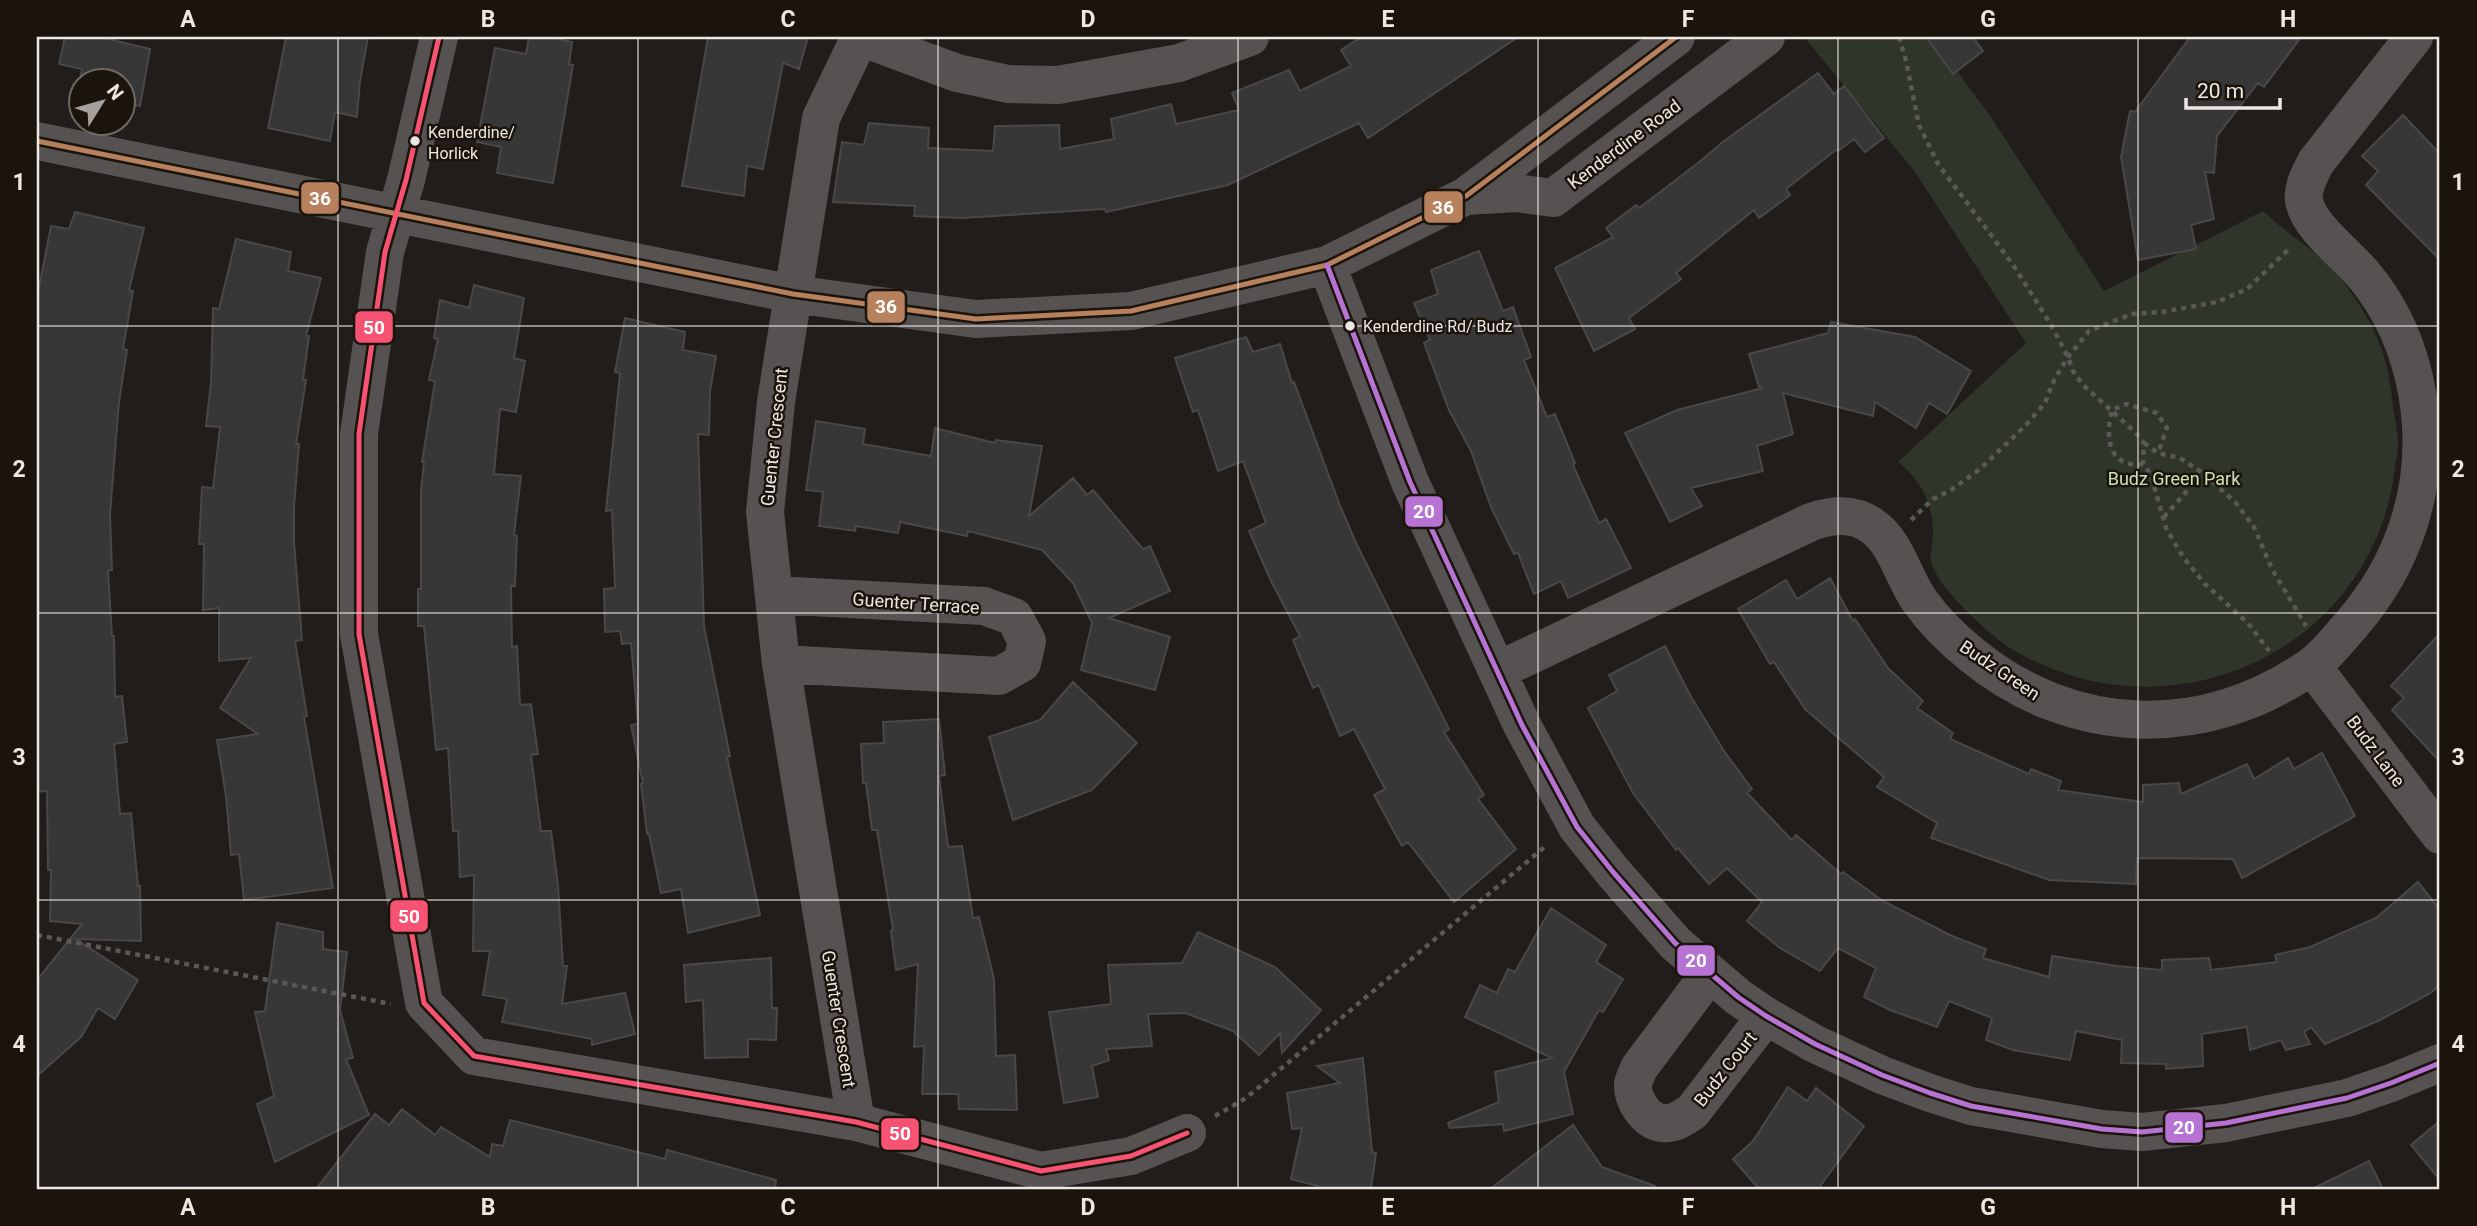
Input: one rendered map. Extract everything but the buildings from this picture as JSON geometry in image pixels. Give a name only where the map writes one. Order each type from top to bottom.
[{"type":"street","points":[[439,37],[406,180],[385,253],[359,434],[359,634],[424,1003],[474,1056],[856,1122],[1041,1171],[1131,1156],[1187,1133]]},
{"type":"street","points":[[860,37],[957,73],[1008,84],[1058,85],[1179,63],[1250,37]]},
{"type":"street","name":"Guenter Crescent","points":[[856,1122],[781,664],[765,512],[776,402],[821,118],[860,37]]},
{"type":"street","name":"Kenderdine Road","points":[[37,141],[793,294],[976,319],[1131,312],[1327,265],[1466,196],[1676,37]]},
{"type":"street","name":"Kenderdine Road","points":[[1466,196],[1516,193],[1553,198],[1766,37]]},
{"type":"street","points":[[2313,221],[2304,201],[2306,181],[2316,162],[2414,37]]},
{"type":"street","name":"Budz Green","points":[[1497,671],[1811,522],[1829,516],[1852,516],[1873,526],[1888,542],[1918,599],[1942,629],[1974,657],[2046,700],[2083,712],[2123,720],[2160,722],[2225,709],[2256,697],[2309,666],[2369,604],[2402,543],[2413,511],[2423,437],[2411,369],[2386,307],[2365,276],[2313,221]]},
{"type":"street","points":[[1327,265],[1410,482],[1522,725],[1577,827],[1675,943],[1738,997],[1766,1016],[1826,1049],[1882,1075],[1930,1093],[1982,1108],[2102,1129],[2142,1132],[2226,1124],[2347,1098],[2440,1063]]},
{"type":"street","name":"Guenter Terrace","points":[[774,595],[984,606],[1014,617],[1027,641],[1022,663],[999,676],[781,664]]},
{"type":"street","name":"Budz Lane","points":[[2309,666],[2440,835]]},
{"type":"street","name":"Budz Court","points":[[1710,973],[1639,1068],[1633,1085],[1637,1102],[1647,1116],[1660,1123],[1676,1122],[1692,1112],[1766,1016]]},
{"type":"path","points":[[1899,37],[1919,125],[1938,164],[2014,266],[2068,356],[2073,372],[2144,443],[2158,453],[2180,458],[2203,473],[2236,503],[2254,527],[2272,569],[2301,618],[2309,666]]},
{"type":"path","points":[[1888,542],[1933,499],[1951,490],[2004,449],[2045,403],[2068,356],[2089,331],[2132,314],[2162,312],[2217,302],[2248,289],[2313,221]]},
{"type":"path","points":[[2112,411],[2126,404],[2157,413],[2167,428],[2158,453]]},
{"type":"path","points":[[2112,411],[2108,439],[2114,452],[2124,463],[2134,466],[2143,464]]},
{"type":"path","points":[[2144,443],[2143,464],[2151,475],[2166,528],[2183,556],[2205,584],[2248,623],[2268,650],[2309,666]]},
{"type":"path","points":[[2164,517],[2203,473]]},
{"type":"path","points":[[1246,1098],[1556,838]]},
{"type":"path","points":[[37,935],[387,1004]]},
{"type":"green space","name":"Budz Green Park","points":[[1804,37],[1932,37],[1991,117],[2104,291],[2263,211],[2336,272],[2363,311],[2381,348],[2390,381],[2398,448],[2394,475],[2377,537],[2346,590],[2304,632],[2253,663],[2197,682],[2137,686],[2076,677],[2017,652],[1981,625],[1944,585],[1931,561],[1933,535],[1928,503],[1920,485],[1898,462],[2026,343],[1915,172]]},
{"type":"transit line","name":"50","points":[[439,37],[406,180],[385,252],[359,434],[359,634],[424,1003],[474,1056],[856,1122],[1041,1171],[1131,1156],[1187,1133]]},
{"type":"transit line","name":"36","points":[[37,141],[793,294],[976,319],[1131,311],[1327,265],[1466,196],[1676,37]]},
{"type":"transit line","name":"20","points":[[1327,265],[1410,482],[1522,725],[1577,827],[1675,943],[1738,997],[1815,1044],[1882,1075],[1930,1093],[1971,1106],[2102,1129],[2142,1132],[2226,1123],[2347,1098],[2440,1063]]},
{"type":"place","name":"Kenderdine/ Horlick","points":[[415,141]]},
{"type":"place","name":"Kenderdine Rd/ Budz","points":[[1350,326]]}]
